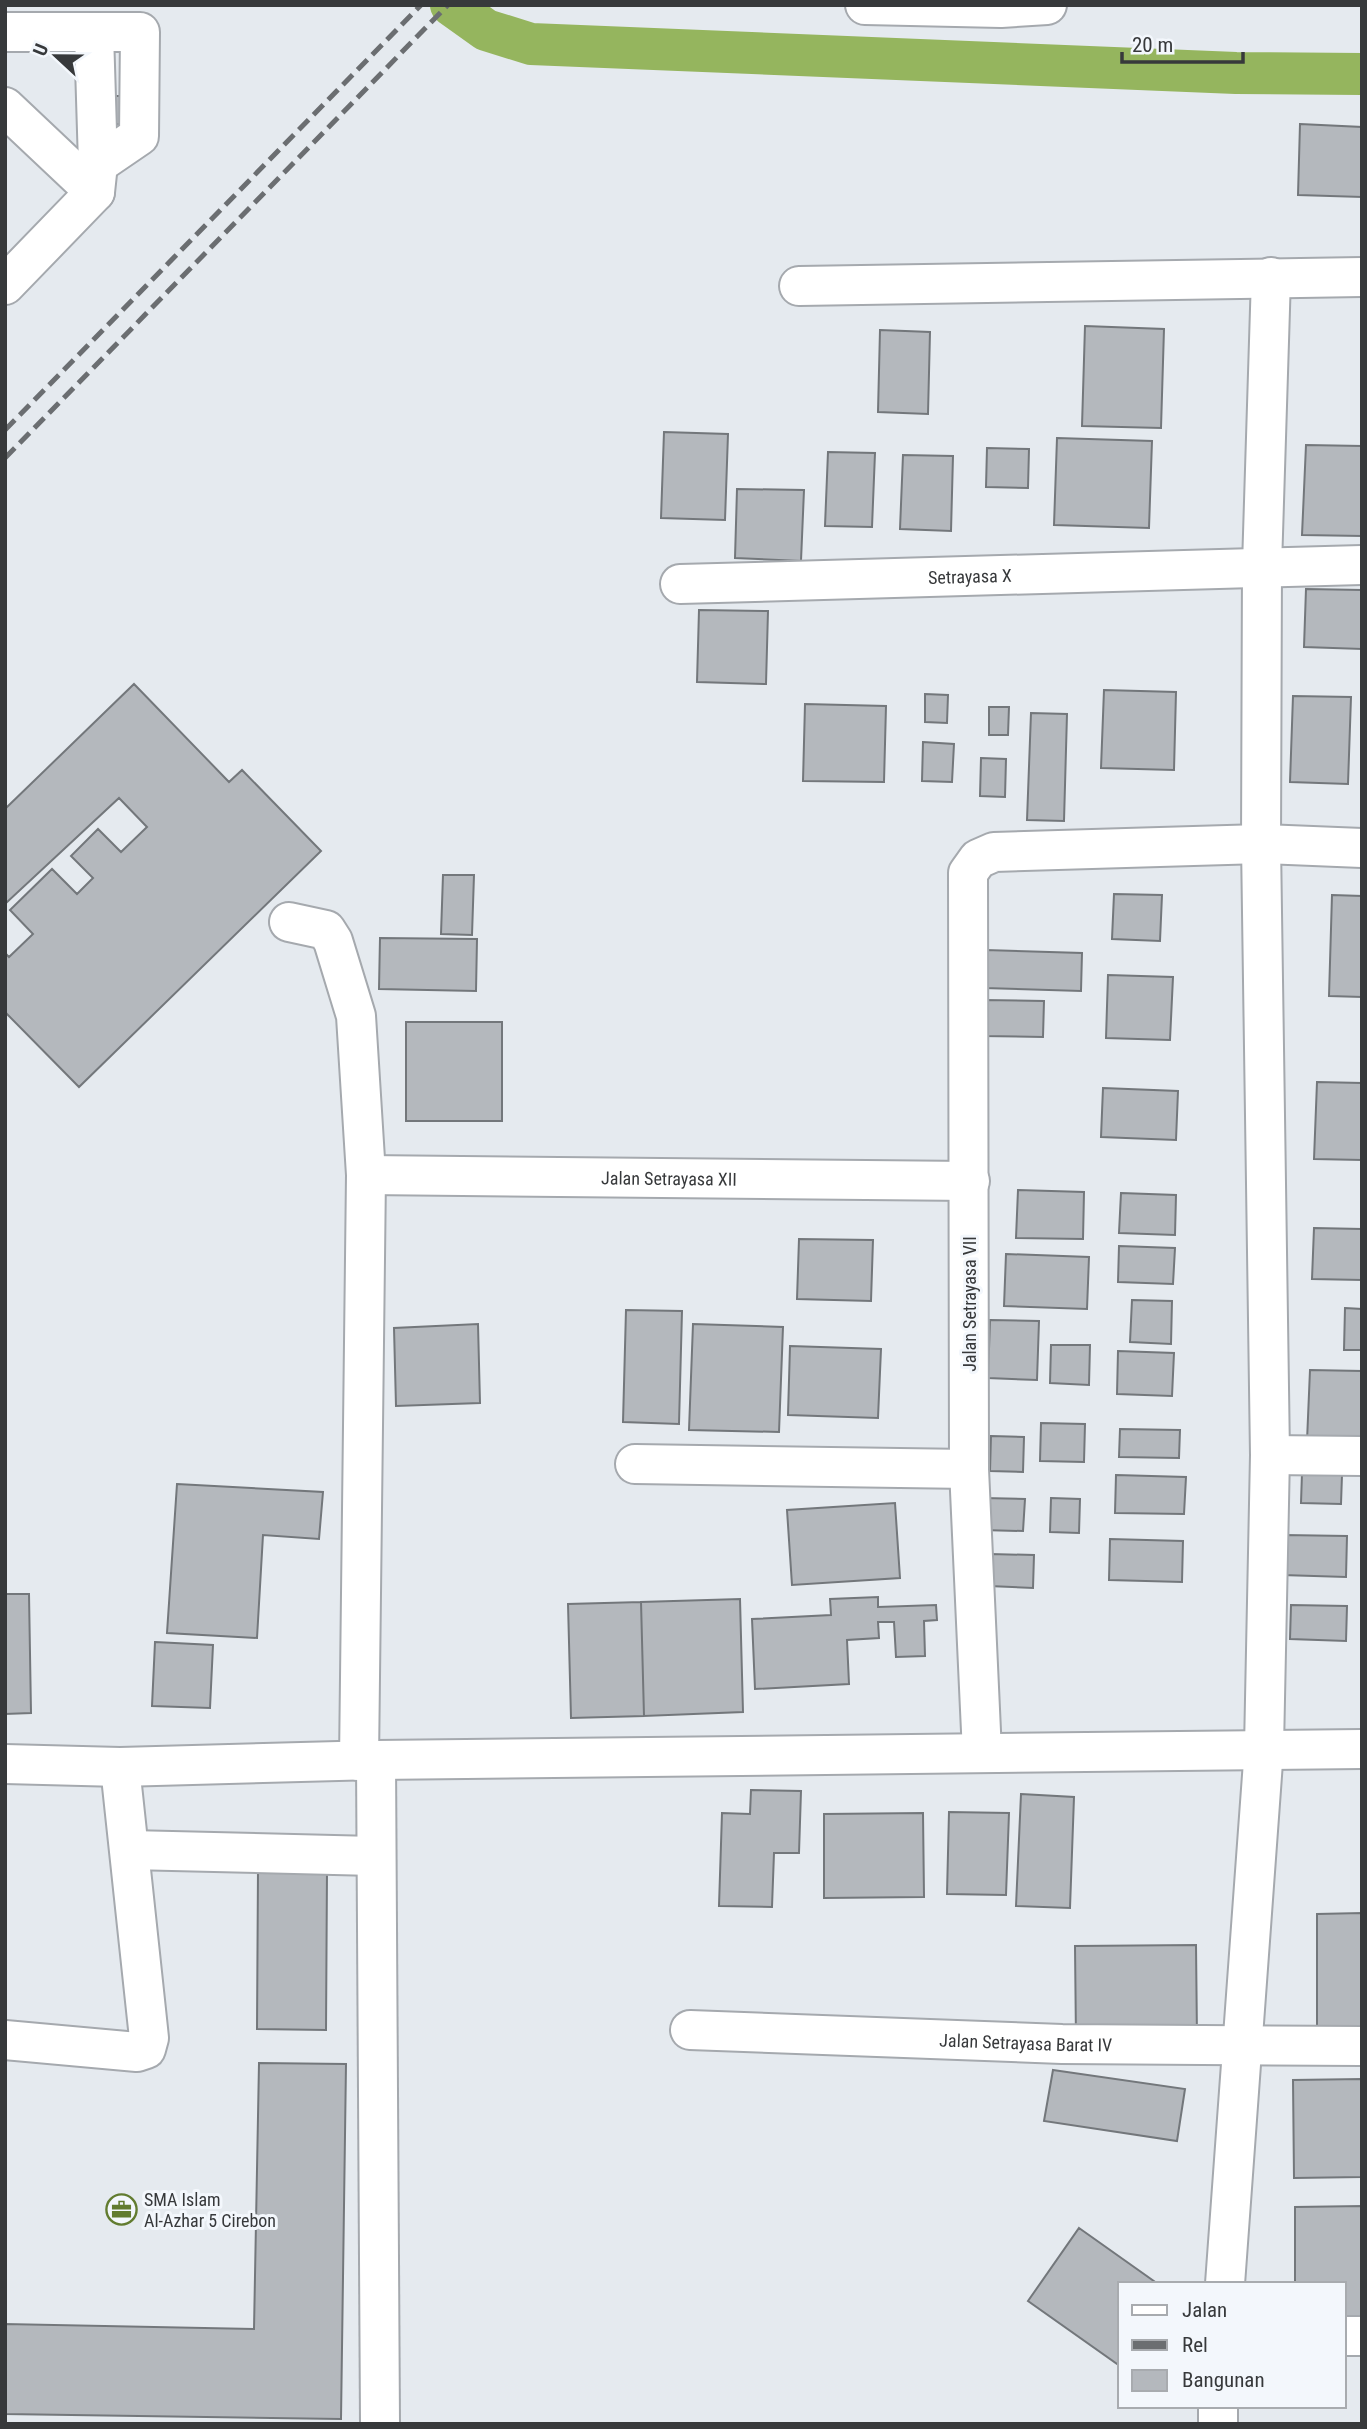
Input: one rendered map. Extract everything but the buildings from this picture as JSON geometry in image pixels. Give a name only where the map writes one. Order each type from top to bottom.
[{"type":"street","points":[[865,5],[1047,5]]},
{"type":"street","points":[[5,32],[140,32],[139,136],[10,272]]},
{"type":"street","points":[[94,33],[97,178]]},
{"type":"street","points":[[5,107],[97,178]]},
{"type":"street","points":[[1225,2282],[1264,1748],[1270,1455],[1261,844],[1262,566],[1271,277]]},
{"type":"street","points":[[799,286],[1362,277]]},
{"type":"street","name":"Setrayasa X","points":[[680,584],[1362,565]]},
{"type":"street","points":[[1261,844],[1362,848]]},
{"type":"street","name":"Jalan Setrayasa VII","points":[[982,1753],[969,1469],[968,873],[978,859],[994,852],[1261,844]]},
{"type":"street","points":[[289,922],[326,930],[337,953],[356,1016],[366,1175],[367,1760],[374,1856],[380,2424]]},
{"type":"street","name":"Jalan Setrayasa XII","points":[[366,1175],[970,1181]]},
{"type":"street","points":[[1270,1455],[1362,1456]]},
{"type":"street","points":[[635,1464],[969,1469]]},
{"type":"street","points":[[5,1764],[120,1767],[367,1760],[1362,1749]]},
{"type":"street","points":[[5,2040],[137,2052],[146,2049],[149,2038],[120,1767]]},
{"type":"street","points":[[130,1850],[374,1856]]},
{"type":"street","name":"Jalan Setrayasa Barat IV","points":[[690,2030],[1062,2044],[1362,2046]]},
{"type":"waterway","points":[[451,5],[486,30],[531,44],[1236,73],[1362,74]]},
{"type":"railway","points":[[5,430],[421,5]]},
{"type":"railway","points":[[5,458],[448,5]]},
{"type":"place","name":"SMA Islam Al-Azhar 5 Cirebon","points":[[121,2209]]}]
